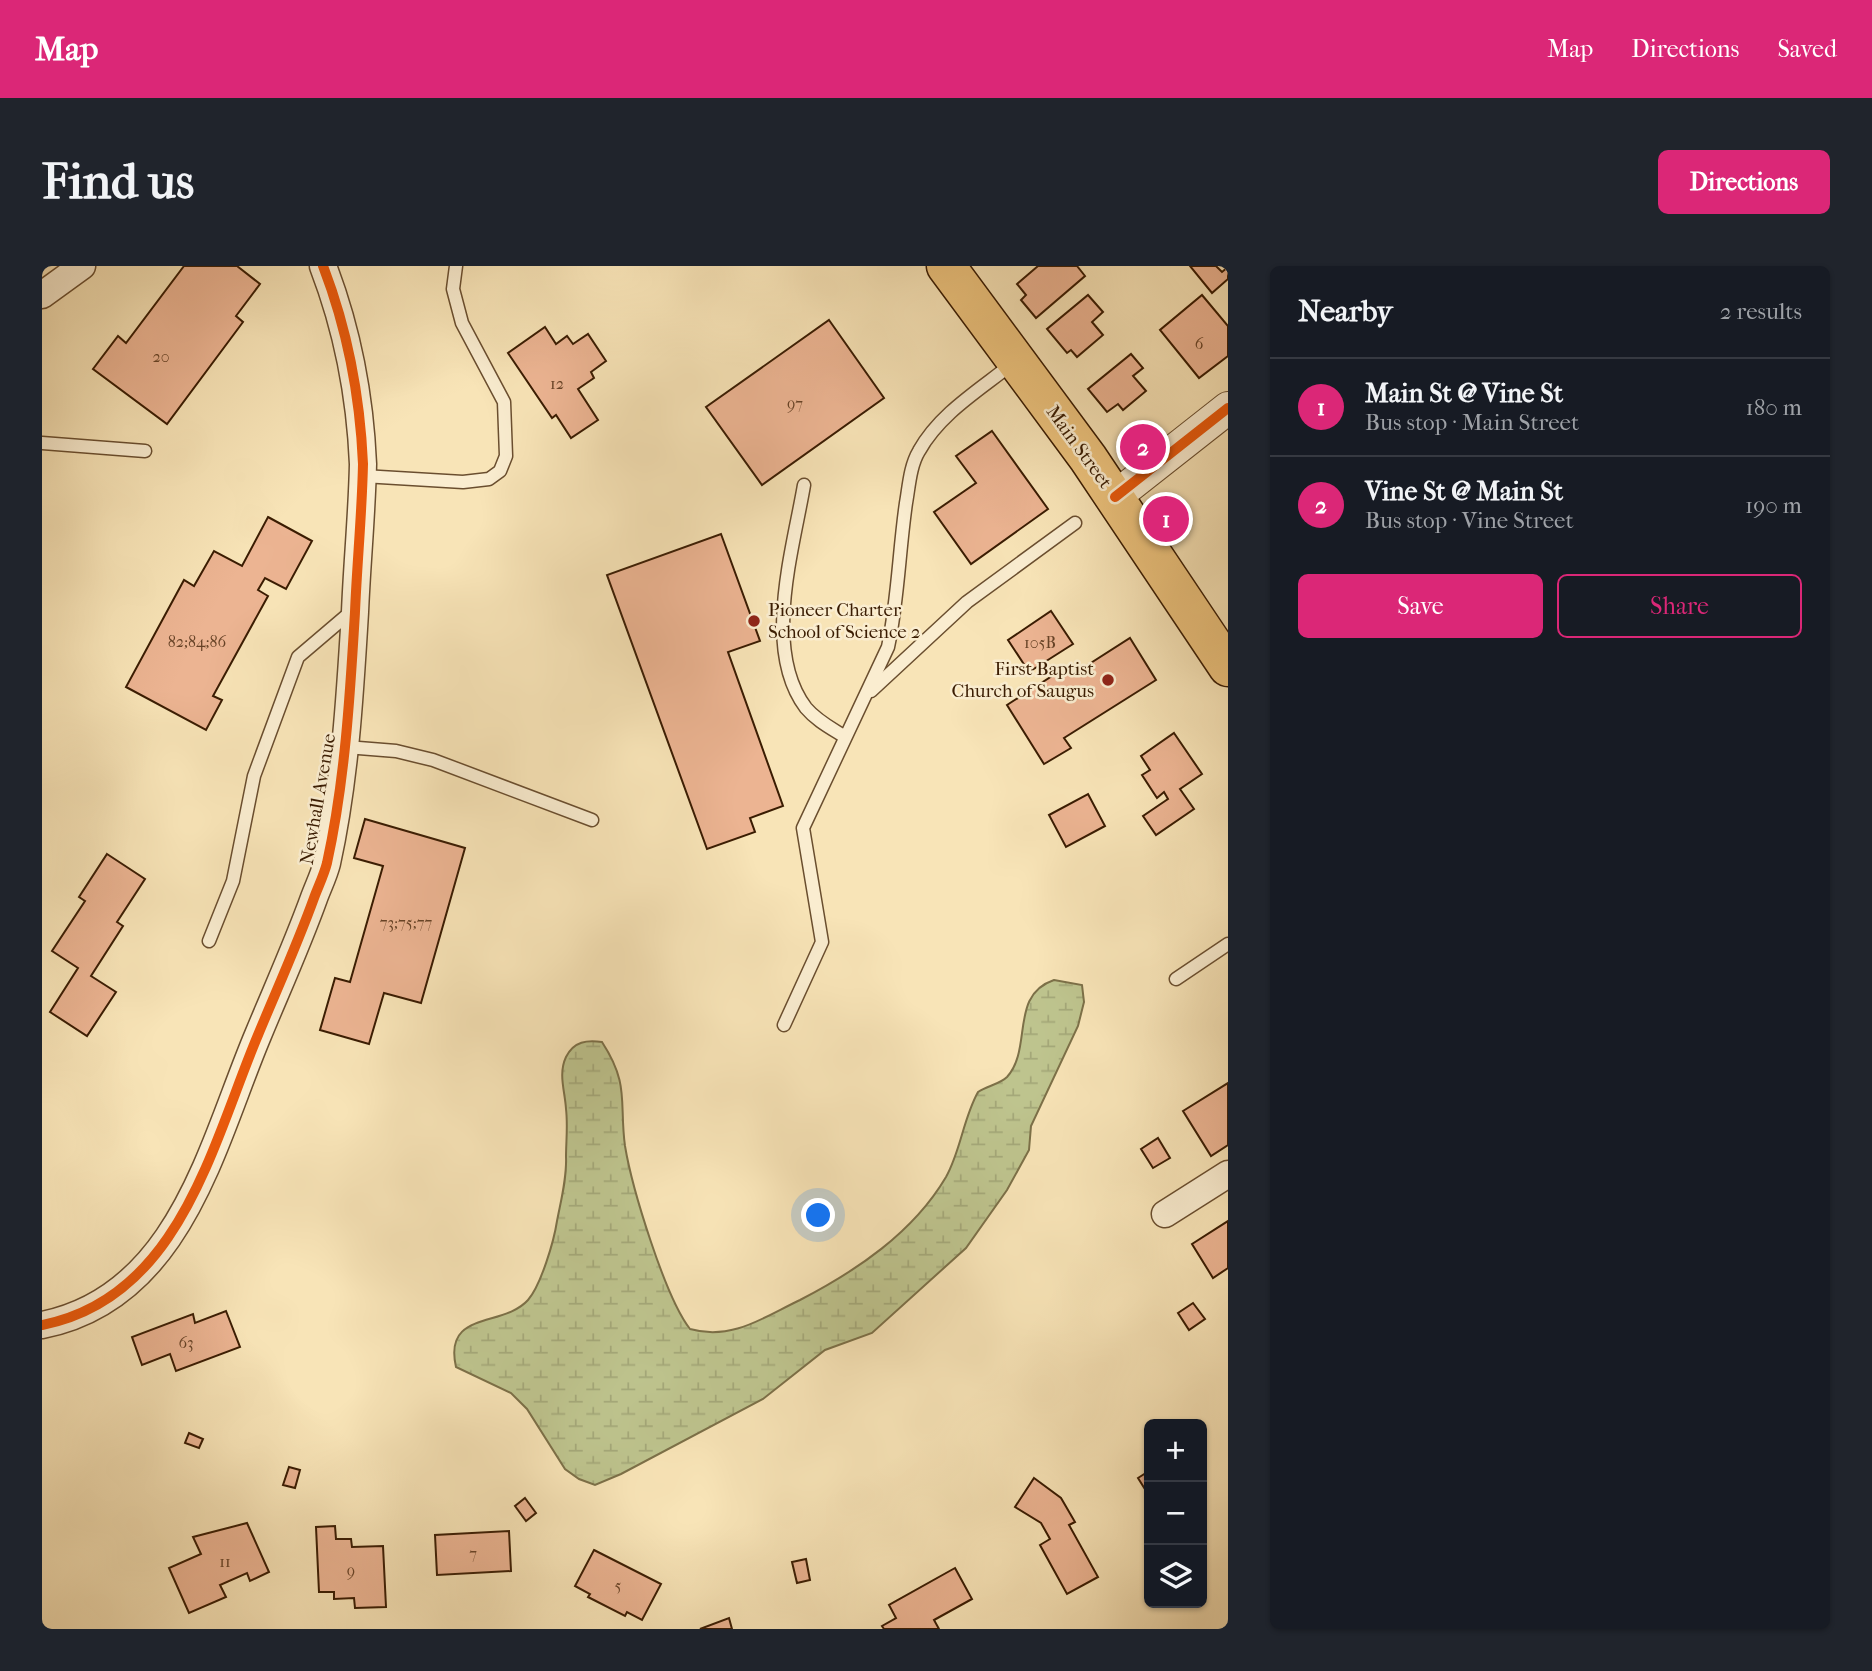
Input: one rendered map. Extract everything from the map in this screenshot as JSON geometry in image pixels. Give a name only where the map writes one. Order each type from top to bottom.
[{"type":"main road","name":"Main Street","points":[[946,266],[1115,497],[1228,667]]},
{"type":"street","points":[[42,295],[82,266]]},
{"type":"street","name":"Newhall Avenue","points":[[42,1325],[67,1320],[127,1283],[150,1261],[191,1202],[225,1125],[258,1034],[288,971],[327,865],[346,747],[363,476],[361,422],[354,373],[345,327],[323,266]]},
{"type":"street","points":[[1115,497],[1228,408]]},
{"type":"street","points":[[1165,1214],[1228,1174]]},
{"type":"lane","points":[[363,476],[463,482],[489,479],[500,471],[506,456],[504,402],[462,323],[453,289],[456,266]]},
{"type":"lane","points":[[784,1025],[822,942],[803,828],[888,648],[895,615],[911,472],[919,450],[952,411],[1016,361]]},
{"type":"lane","points":[[42,443],[145,450]]},
{"type":"lane","points":[[804,485],[785,594],[783,647],[797,695],[820,722],[845,737]]},
{"type":"lane","points":[[866,696],[967,602],[1075,523]]},
{"type":"lane","points":[[209,941],[233,881],[254,776],[298,657],[355,609]]},
{"type":"lane","points":[[346,747],[396,751],[433,760],[592,820]]},
{"type":"lane","points":[[1176,979],[1228,944]]},
{"type":"green space","points":[[1054,980],[1082,985],[1084,1002],[1078,1026],[1031,1126],[1029,1150],[1007,1190],[966,1248],[872,1333],[825,1350],[763,1399],[595,1485],[579,1479],[565,1469],[527,1409],[511,1393],[456,1367],[454,1349],[458,1336],[466,1328],[517,1309],[533,1293],[542,1274],[555,1230],[566,1173],[567,1121],[562,1070],[569,1052],[577,1045],[602,1042],[617,1070],[622,1094],[625,1146],[635,1188],[660,1268],[680,1314],[690,1329],[720,1332],[734,1330],[760,1320],[821,1289],[882,1249],[917,1216],[933,1197],[951,1167],[978,1092],[1007,1077],[1015,1065],[1031,997],[1040,987]]},
{"type":"building","points":[[184,266],[237,266],[260,284],[236,316],[243,322],[167,424],[93,369],[118,336],[126,343]]},
{"type":"building","points":[[1038,266],[1077,266],[1085,276],[1036,318],[1021,300],[1026,295],[1017,284]]},
{"type":"building","points":[[1190,266],[1216,266],[1222,272],[1228,267],[1228,279],[1212,293]]},
{"type":"building","points":[[1088,295],[1103,312],[1092,322],[1103,335],[1077,357],[1071,350],[1067,353],[1047,329]]},
{"type":"building","points":[[1202,295],[1228,326],[1228,356],[1199,378],[1160,330]]},
{"type":"building","points":[[829,320],[884,398],[762,485],[706,407]]},
{"type":"building","points":[[545,327],[556,344],[567,336],[573,344],[588,334],[606,361],[591,372],[594,378],[578,389],[598,420],[571,438],[556,415],[552,418],[508,353]]},
{"type":"building","points":[[1131,354],[1143,368],[1133,376],[1146,391],[1123,410],[1118,404],[1107,412],[1088,389]]},
{"type":"building","points":[[992,431],[1048,509],[971,564],[934,512],[976,483],[956,456]]},
{"type":"building","points":[[268,517],[312,541],[286,589],[265,578],[258,590],[268,596],[213,696],[222,700],[206,730],[126,687],[184,580],[194,586],[214,551],[242,566]]},
{"type":"building","points":[[721,534],[760,641],[728,652],[783,806],[750,818],[755,832],[707,849],[607,575]]},
{"type":"building","points":[[1051,611],[1073,644],[1029,672],[1008,640]]},
{"type":"building","points":[[1130,638],[1156,680],[1064,738],[1071,748],[1044,764],[1007,705],[1066,667],[1072,675]]},
{"type":"building","points":[[1174,733],[1202,774],[1180,789],[1194,809],[1156,835],[1143,816],[1168,799],[1164,792],[1157,798],[1142,775],[1150,770],[1141,756]]},
{"type":"building","points":[[1088,794],[1105,826],[1066,847],[1049,815]]},
{"type":"building","points":[[365,819],[465,848],[421,1003],[384,993],[369,1044],[320,1030],[335,978],[350,982],[383,866],[354,858]]},
{"type":"building","points":[[107,854],[145,879],[117,922],[123,926],[91,976],[116,992],[87,1036],[50,1012],[78,968],[52,951],[85,901],[79,897]]},
{"type":"building","points":[[1228,1083],[1228,1145],[1211,1156],[1183,1111]]},
{"type":"building","points":[[1158,1138],[1170,1158],[1153,1168],[1141,1149]]},
{"type":"building","points":[[1228,1221],[1228,1268],[1213,1278],[1192,1244]]},
{"type":"building","points":[[1193,1303],[1205,1319],[1189,1330],[1178,1313]]},
{"type":"building","points":[[226,1311],[240,1347],[176,1371],[170,1354],[142,1365],[132,1337],[193,1314],[195,1323]]},
{"type":"building","points":[[189,1433],[203,1439],[199,1448],[185,1443]]},
{"type":"building","points":[[289,1467],[300,1470],[295,1488],[283,1485]]},
{"type":"building","points":[[1144,1474],[1144,1488],[1138,1478]]},
{"type":"building","points":[[1034,1478],[1061,1498],[1075,1522],[1069,1525],[1098,1577],[1067,1594],[1040,1545],[1050,1539],[1041,1523],[1015,1507]]},
{"type":"building","points":[[525,1498],[536,1513],[526,1521],[515,1506]]},
{"type":"building","points":[[247,1523],[269,1572],[250,1581],[247,1573],[220,1585],[226,1597],[189,1613],[169,1568],[201,1554],[193,1537]]},
{"type":"building","points":[[335,1526],[336,1539],[351,1539],[352,1547],[383,1546],[386,1607],[355,1608],[354,1598],[334,1599],[334,1592],[319,1592],[316,1527]]},
{"type":"building","points":[[509,1531],[511,1571],[437,1575],[435,1535]]},
{"type":"building","points":[[594,1550],[661,1584],[642,1620],[627,1612],[625,1616],[588,1597],[590,1594],[575,1586]]},
{"type":"building","points":[[806,1559],[810,1580],[797,1583],[792,1562]]},
{"type":"building","points":[[955,1568],[972,1599],[934,1620],[939,1629],[884,1629],[882,1626],[896,1618],[889,1605]]},
{"type":"building","points":[[729,1618],[732,1629],[700,1629]]},
{"type":"cycle path","points":[[42,1325],[89,1309],[128,1284],[159,1250],[184,1211],[206,1168],[327,863],[346,738],[363,464],[351,363],[323,266]]},
{"type":"cycle path","points":[[1115,497],[1228,408]]},
{"type":"place","name":"Vine St @ Main St","points":[[1143,447]]},
{"type":"place","name":"Main St @ Vine St","points":[[1166,519]]},
{"type":"place","name":"Pioneer Charter School of Science 2","points":[[754,621]]},
{"type":"place","name":"First Baptist Church of Saugus","points":[[1108,680]]}]
